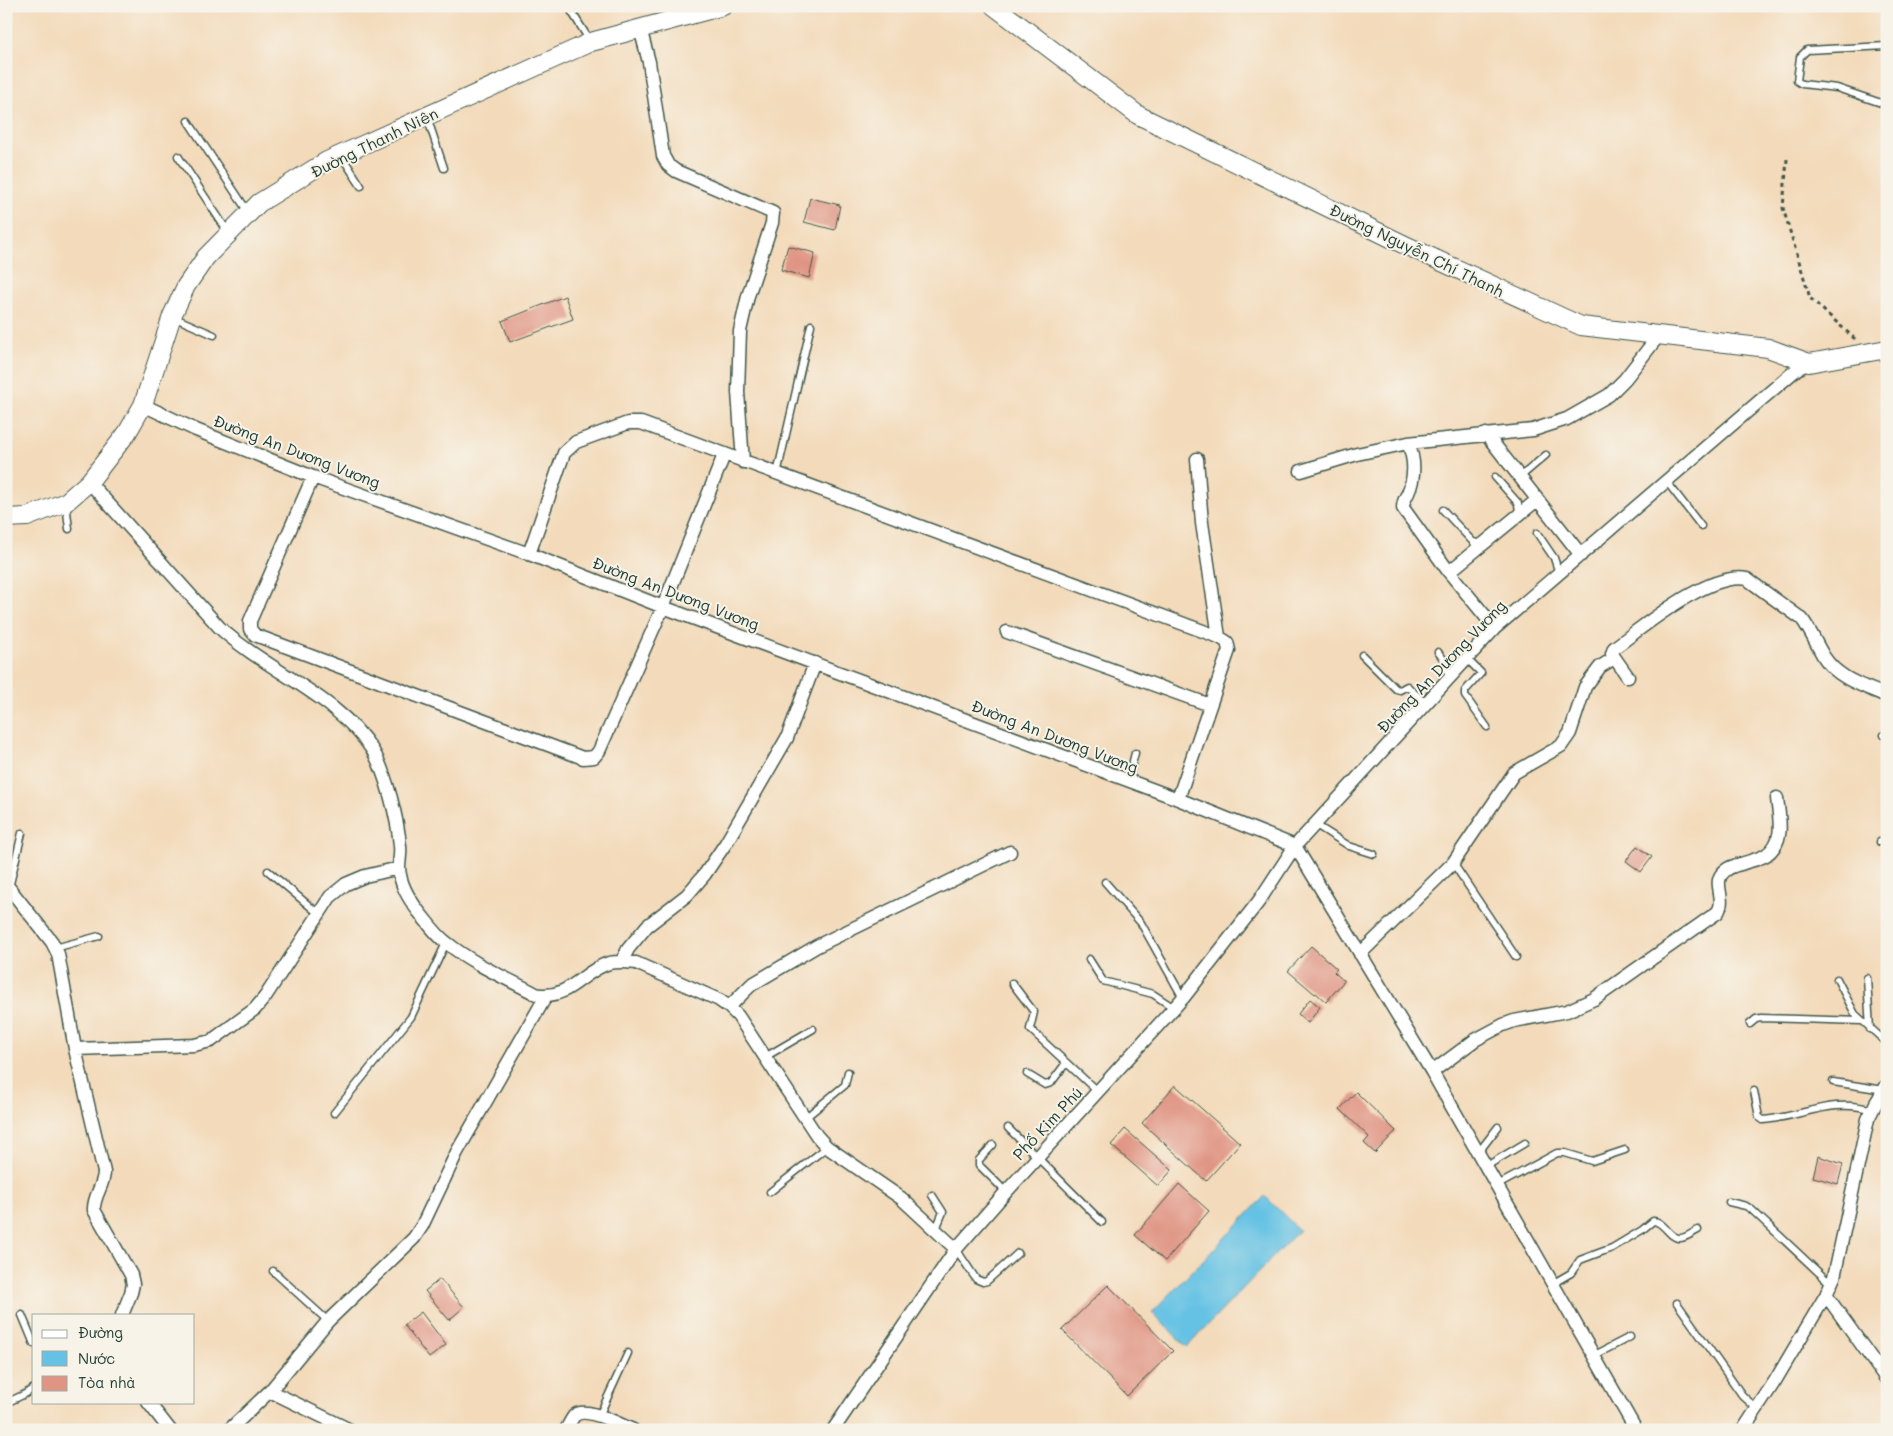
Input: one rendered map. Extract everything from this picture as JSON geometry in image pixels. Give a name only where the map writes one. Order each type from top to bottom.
[{"type":"street","name":"Đường Thanh Niên","points":[[6,518],[27,517],[66,502],[88,482],[127,432],[143,405],[172,316],[191,278],[206,257],[259,203],[327,161],[591,42],[723,6]]},
{"type":"street","name":"Đường Nguyễn Chí Thanh","points":[[994,6],[1035,39],[1138,115],[1396,241],[1582,326],[1768,348],[1809,362],[1879,350]]},
{"type":"street","points":[[640,28],[649,62],[664,156],[668,165],[676,171],[773,213],[772,223],[748,296],[740,331],[738,392],[743,462]]},
{"type":"street","points":[[1301,471],[1357,454],[1408,443],[1533,430],[1567,418],[1609,395],[1625,379],[1659,335]]},
{"type":"street","name":"Đường An Dương Vương","points":[[143,405],[196,430],[313,477],[529,554],[663,607],[1178,799],[1296,846],[1495,628],[1797,369],[1809,362]]},
{"type":"street","points":[[529,554],[564,454],[576,442],[628,424],[641,423],[1220,637],[1227,642],[1229,650],[1178,799]]},
{"type":"street","points":[[1486,434],[1581,555]]},
{"type":"street","points":[[1408,443],[1414,456],[1414,466],[1408,493],[1403,501],[1403,508],[1450,572],[1495,628]]},
{"type":"street","points":[[313,477],[250,621],[250,629],[255,635],[583,758],[594,757],[597,754],[663,607],[724,455]]},
{"type":"street","points":[[1197,459],[1202,524],[1220,637]]},
{"type":"street","points":[[88,482],[220,628],[236,642],[329,705],[348,722],[373,751],[388,788],[400,846],[399,868],[402,885],[410,902],[446,943],[462,955],[536,994],[546,996],[557,994],[607,964],[622,961],[636,963],[719,1000],[738,1016],[817,1136],[827,1146],[901,1198],[956,1249]]},
{"type":"street","points":[[1450,572],[1537,500]]},
{"type":"street","points":[[1628,678],[1612,654],[1614,648],[1677,602],[1702,589],[1739,578],[1747,579],[1802,619],[1825,658],[1847,680],[1887,696]]},
{"type":"street","points":[[1008,632],[1210,705]]},
{"type":"street","points":[[1360,954],[1453,862],[1514,773],[1561,746],[1570,734],[1585,687],[1600,667],[1614,658]]},
{"type":"street","points":[[622,961],[628,949],[647,926],[687,895],[705,874],[726,843],[787,738],[815,663]]},
{"type":"street","points":[[1432,1072],[1461,1049],[1503,1025],[1514,1021],[1567,1011],[1594,999],[1718,912],[1722,905],[1719,886],[1720,876],[1727,868],[1766,855],[1776,845],[1781,833],[1777,798]]},
{"type":"street","points":[[1296,846],[1432,1072],[1636,1430]]},
{"type":"street","name":"Phố Kim Phú","points":[[833,1430],[956,1249],[1184,998],[1259,901],[1296,846]]},
{"type":"street","points":[[729,1007],[751,985],[817,946],[1010,852]]},
{"type":"street","points":[[75,1049],[194,1045],[211,1041],[255,1009],[265,997],[330,897],[346,884],[365,876],[399,868]]},
{"type":"street","points":[[8,887],[55,948],[61,966],[75,1049],[104,1172],[104,1181],[93,1201],[94,1210],[131,1275],[133,1284],[122,1314]]},
{"type":"street","points":[[229,1430],[270,1391],[328,1321],[414,1238],[422,1226],[453,1160],[546,996]]},
{"type":"street","points":[[1743,1430],[1829,1290],[1834,1277],[1868,1119],[1885,1088]]},
{"type":"street","points":[[1829,1290],[1887,1380]]},
{"type":"street","points":[[270,1391],[350,1430]]},
{"type":"street","points":[[150,1404],[170,1430]]},
{"type":"street","points":[[566,1430],[574,1415],[582,1411],[633,1430]]},
{"type":"lane","points":[[568,6],[591,42]]},
{"type":"lane","points":[[1887,46],[1807,50],[1800,56],[1796,77],[1797,81],[1802,84],[1837,88],[1887,105]]},
{"type":"lane","points":[[427,116],[444,168]]},
{"type":"lane","points":[[188,121],[249,213]]},
{"type":"lane","points":[[341,155],[361,186]]},
{"type":"lane","points":[[178,156],[229,234]]},
{"type":"lane","points":[[172,316],[214,334]]},
{"type":"lane","points":[[777,474],[812,325]]},
{"type":"lane","points":[[1519,478],[1546,455]]},
{"type":"lane","points":[[1495,477],[1518,503],[1518,515]]},
{"type":"lane","points":[[1667,482],[1702,526]]},
{"type":"lane","points":[[66,502],[69,529]]},
{"type":"lane","points":[[1442,510],[1473,542],[1483,544]]},
{"type":"lane","points":[[1537,533],[1554,558],[1559,574]]},
{"type":"lane","points":[[1438,652],[1445,661],[1449,679]]},
{"type":"lane","points":[[1362,655],[1396,688],[1400,690],[1407,686],[1426,704]]},
{"type":"lane","points":[[1467,659],[1481,673],[1465,691],[1465,696],[1486,727]]},
{"type":"lane","points":[[1128,781],[1135,753]]},
{"type":"lane","points":[[1316,825],[1349,846],[1374,854]]},
{"type":"lane","points":[[8,887],[22,833]]},
{"type":"lane","points":[[1453,862],[1516,957]]},
{"type":"lane","points":[[268,871],[319,914]]},
{"type":"lane","points":[[1105,882],[1141,922],[1184,998]]},
{"type":"lane","points":[[55,948],[99,936]]},
{"type":"lane","points":[[334,1113],[412,1017],[446,943]]},
{"type":"lane","points":[[1089,959],[1103,981],[1152,994],[1174,1008]]},
{"type":"lane","points":[[1838,978],[1855,1014],[1887,1043]]},
{"type":"lane","points":[[1867,978],[1870,1029]]},
{"type":"lane","points":[[1012,983],[1034,1012],[1030,1029],[1098,1093]]},
{"type":"lane","points":[[1750,1024],[1756,1019],[1761,1018],[1862,1021]]},
{"type":"lane","points":[[765,1057],[813,1029]]},
{"type":"lane","points":[[1028,1074],[1045,1085],[1051,1082],[1066,1063]]},
{"type":"lane","points":[[805,1118],[844,1085],[848,1072]]},
{"type":"lane","points":[[1833,1082],[1885,1088]]},
{"type":"lane","points":[[1754,1091],[1759,1118],[1764,1120],[1841,1104],[1860,1106],[1872,1110]]},
{"type":"lane","points":[[1478,1153],[1498,1127]]},
{"type":"lane","points":[[1008,1128],[1102,1222]]},
{"type":"lane","points":[[1486,1167],[1525,1142]]},
{"type":"lane","points":[[993,1145],[979,1160],[979,1165],[1006,1192]]},
{"type":"lane","points":[[770,1192],[827,1146]]},
{"type":"lane","points":[[1496,1186],[1557,1153],[1565,1153],[1592,1161],[1626,1150]]},
{"type":"lane","points":[[932,1195],[943,1212],[936,1229]]},
{"type":"lane","points":[[1730,1202],[1746,1206],[1752,1210],[1829,1290]]},
{"type":"lane","points":[[1552,1284],[1571,1273],[1580,1260],[1612,1248],[1653,1221],[1659,1222],[1676,1238],[1681,1238],[1698,1230]]},
{"type":"lane","points":[[956,1249],[976,1278],[984,1282],[1018,1253]]},
{"type":"lane","points":[[274,1271],[328,1321]]},
{"type":"lane","points":[[1677,1303],[1742,1395],[1757,1409]]},
{"type":"lane","points":[[22,1315],[32,1339]]},
{"type":"lane","points":[[1594,1356],[1630,1337]]},
{"type":"lane","points":[[599,1416],[628,1353]]},
{"type":"lane","points":[[6,1403],[32,1389]]},
{"type":"path","points":[[1787,159],[1783,208],[1810,298],[1879,350]]},
{"type":"water","points":[[1265,1196],[1299,1230],[1187,1347],[1152,1313]]},
{"type":"building","points":[[810,198],[840,205],[835,230],[804,222]]},
{"type":"building","points":[[788,246],[815,253],[809,278],[781,270]]},
{"type":"building","points":[[565,296],[573,319],[510,342],[502,321]]},
{"type":"building","points":[[1637,846],[1652,857],[1641,872],[1626,861]]},
{"type":"building","points":[[1311,946],[1337,969],[1334,972],[1344,981],[1326,1002],[1288,971]]},
{"type":"building","points":[[1310,999],[1320,1007],[1308,1023],[1298,1014]]},
{"type":"building","points":[[1175,1085],[1240,1143],[1206,1181],[1142,1123]]},
{"type":"building","points":[[1356,1092],[1396,1131],[1375,1153],[1364,1143],[1369,1137],[1340,1109]]},
{"type":"building","points":[[1125,1129],[1172,1170],[1158,1186],[1111,1145]]},
{"type":"building","points":[[1818,1156],[1843,1164],[1838,1184],[1813,1177]]},
{"type":"building","points":[[1179,1184],[1209,1211],[1165,1261],[1135,1235]]},
{"type":"building","points":[[440,1279],[464,1307],[449,1320],[425,1291]]},
{"type":"building","points":[[1108,1285],[1173,1351],[1127,1396],[1062,1330]]},
{"type":"building","points":[[421,1312],[446,1345],[429,1358],[404,1325]]}]
